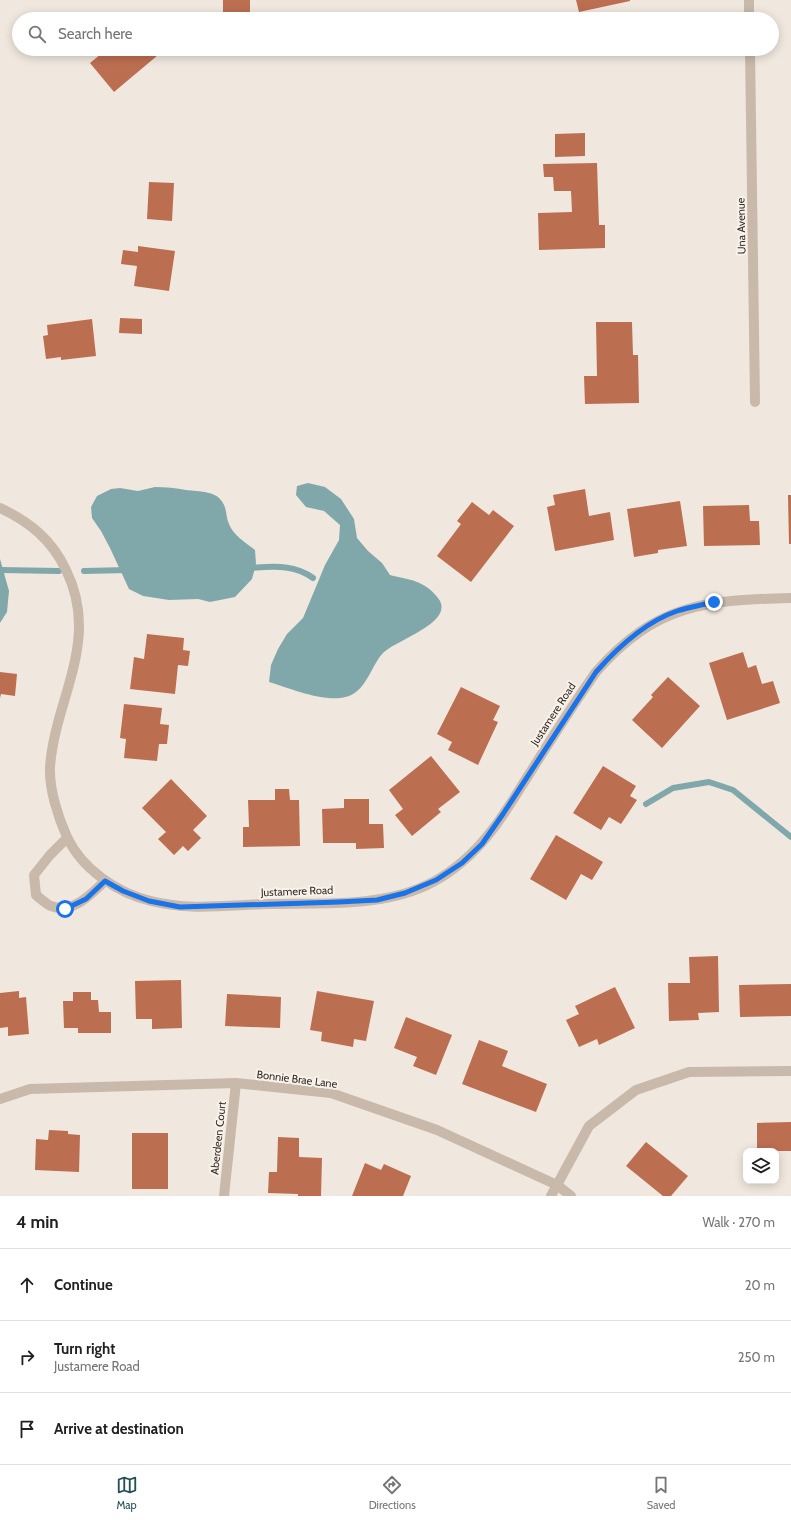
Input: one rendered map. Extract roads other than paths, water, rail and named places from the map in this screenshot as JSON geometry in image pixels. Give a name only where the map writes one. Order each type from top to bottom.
[{"type":"street","points":[[749,0],[749,12]]},
{"type":"street","name":"Una Avenue","points":[[750,56],[756,402]]},
{"type":"street","name":"Justamere Road","points":[[0,508],[27,522],[49,542],[59,555],[72,581],[78,601],[79,634],[77,654],[54,740],[50,768],[53,798],[67,838],[80,857],[105,881],[123,891],[149,901],[180,907],[377,900],[405,893],[436,880],[462,863],[482,844],[596,672],[611,654],[641,630],[678,611],[714,602],[791,598]]},
{"type":"street","points":[[67,838],[50,855],[34,875],[36,895],[50,906],[65,909],[86,899],[105,881]]},
{"type":"street","points":[[552,1196],[589,1126],[636,1090],[690,1072],[791,1071]]},
{"type":"street","name":"Bonnie Brae Lane","points":[[0,1099],[30,1089],[236,1083],[331,1093],[438,1130],[557,1185],[571,1196]]},
{"type":"street","name":"Aberdeen Court","points":[[224,1196],[236,1083]]},
{"type":"water","points":[[308,483],[325,487],[341,499],[354,519],[357,538],[368,551],[382,563],[390,575],[422,584],[433,592],[438,598],[442,607],[439,615],[432,623],[383,653],[365,683],[355,693],[340,698],[309,695],[269,682],[271,665],[278,649],[287,634],[303,618],[325,565],[339,540],[340,525],[324,511],[306,507],[296,495],[297,486]]},
{"type":"water","points":[[155,487],[208,493],[213,494],[221,500],[225,507],[228,522],[233,532],[255,550],[256,564],[252,579],[235,597],[210,602],[198,599],[169,600],[143,596],[129,589],[110,548],[92,518],[91,507],[97,496],[111,489],[120,488],[138,491]]},
{"type":"water","points":[[0,559],[9,591],[7,612],[0,623]]},
{"type":"waterway","points":[[247,568],[289,568],[305,573],[313,578]]},
{"type":"waterway","points":[[0,570],[59,571]]},
{"type":"waterway","points":[[84,571],[128,570]]},
{"type":"waterway","points":[[646,804],[673,788],[709,782],[733,790],[791,837]]}]
